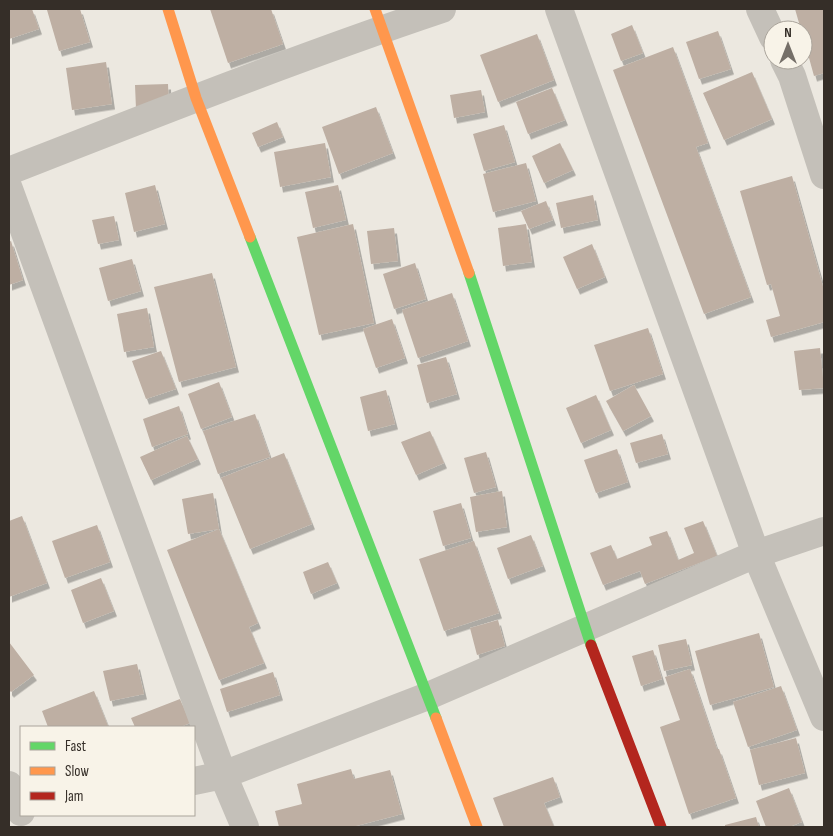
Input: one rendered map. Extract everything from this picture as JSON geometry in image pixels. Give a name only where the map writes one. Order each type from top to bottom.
[{"type":"street","points":[[168,9],[196,98],[477,827]]},
{"type":"street","points":[[9,171],[196,98],[378,19],[442,9]]},
{"type":"street","points":[[559,9],[756,554],[824,717]]},
{"type":"street","points":[[378,19],[457,235],[585,629],[661,827]]},
{"type":"street","points":[[789,70],[824,174]]},
{"type":"street","points":[[9,189],[222,775],[245,827]]},
{"type":"street","points":[[195,781],[222,775],[428,696],[756,554],[824,531]]},
{"type":"street","points":[[9,785],[20,810]]},
{"type":"building","points":[[9,9],[32,9],[39,29],[9,39]]},
{"type":"building","points":[[80,9],[90,42],[59,51],[47,10]]},
{"type":"building","points":[[210,9],[271,9],[283,44],[228,63]]},
{"type":"building","points":[[795,9],[824,9],[824,73],[814,76],[812,70],[813,20],[798,20]]},
{"type":"building","points":[[632,25],[643,53],[621,61],[611,34]]},
{"type":"building","points":[[718,31],[731,69],[699,79],[686,42]]},
{"type":"building","points":[[537,34],[554,80],[498,102],[480,55]]},
{"type":"building","points":[[673,47],[708,143],[696,147],[751,297],[704,314],[613,70]]},
{"type":"building","points":[[106,62],[112,104],[72,110],[66,68]]},
{"type":"building","points":[[752,72],[772,119],[724,140],[703,93]]},
{"type":"building","points":[[168,84],[169,108],[136,109],[135,85]]},
{"type":"building","points":[[552,88],[565,120],[528,134],[516,102]]},
{"type":"building","points":[[481,90],[485,112],[454,118],[450,95]]},
{"type":"building","points":[[376,107],[393,153],[339,174],[322,127]]},
{"type":"building","points":[[277,122],[283,137],[258,147],[252,133]]},
{"type":"building","points":[[504,125],[515,162],[484,171],[473,134]]},
{"type":"building","points":[[325,143],[331,177],[280,187],[274,152]]},
{"type":"building","points":[[560,143],[573,170],[544,183],[532,156]]},
{"type":"building","points":[[526,163],[536,201],[493,212],[483,174]]},
{"type":"building","points":[[792,176],[824,290],[824,322],[771,337],[766,320],[780,316],[771,284],[767,285],[740,191]]},
{"type":"building","points":[[155,185],[165,224],[134,232],[125,193]]},
{"type":"building","points":[[338,185],[346,220],[313,228],[305,192]]},
{"type":"building","points":[[593,195],[598,220],[561,228],[556,203]]},
{"type":"building","points":[[546,201],[553,220],[529,229],[521,211]]},
{"type":"building","points":[[114,216],[119,240],[98,244],[92,220]]},
{"type":"building","points":[[353,224],[374,323],[319,335],[297,237]]},
{"type":"building","points":[[526,224],[532,262],[503,266],[498,228]]},
{"type":"building","points":[[394,228],[398,261],[371,264],[367,231]]},
{"type":"building","points":[[11,241],[23,280],[9,285],[9,242]]},
{"type":"building","points":[[592,244],[605,277],[577,289],[563,257]]},
{"type":"building","points":[[132,259],[141,291],[108,301],[99,268]]},
{"type":"building","points":[[415,263],[426,299],[394,309],[383,274]]},
{"type":"building","points":[[212,273],[236,367],[179,382],[154,287]]},
{"type":"building","points":[[452,293],[468,341],[418,358],[402,310]]},
{"type":"building","points":[[147,308],[154,347],[124,352],[117,314]]},
{"type":"building","points":[[392,319],[405,358],[376,368],[363,329]]},
{"type":"building","points":[[648,328],[663,374],[610,391],[594,345]]},
{"type":"building","points":[[820,348],[824,388],[799,390],[794,351]]},
{"type":"building","points":[[161,351],[176,389],[146,399],[132,361]]},
{"type":"building","points":[[446,357],[457,394],[427,403],[417,365]]},
{"type":"building","points":[[219,382],[232,417],[201,429],[188,394]]},
{"type":"building","points":[[634,385],[651,416],[623,431],[606,401]]},
{"type":"building","points":[[386,390],[395,424],[368,431],[360,397]]},
{"type":"building","points":[[596,395],[611,430],[581,443],[566,408]]},
{"type":"building","points":[[179,406],[188,434],[152,447],[143,419]]},
{"type":"building","points":[[255,414],[270,457],[218,474],[203,431]]},
{"type":"building","points":[[430,431],[444,463],[416,475],[401,442]]},
{"type":"building","points":[[662,434],[668,454],[636,463],[630,443]]},
{"type":"building","points":[[187,436],[198,459],[151,480],[140,457]]},
{"type":"building","points":[[617,449],[628,482],[596,493],[584,460]]},
{"type":"building","points":[[486,452],[496,487],[474,493],[464,458]]},
{"type":"building","points":[[284,453],[312,524],[250,549],[221,478]]},
{"type":"building","points":[[502,491],[507,527],[476,532],[470,497]]},
{"type":"building","points":[[213,493],[219,529],[188,534],[182,499]]},
{"type":"building","points":[[461,503],[471,538],[443,546],[433,511]]},
{"type":"building","points":[[22,516],[47,583],[9,597],[9,521]]},
{"type":"building","points":[[703,521],[717,556],[645,584],[640,571],[603,585],[590,553],[611,545],[617,559],[652,545],[649,537],[667,531],[678,560],[694,553],[684,528]]},
{"type":"building","points":[[97,525],[110,562],[65,578],[52,541]]},
{"type":"building","points":[[219,529],[258,623],[249,627],[264,663],[219,680],[167,550]]},
{"type":"building","points":[[531,535],[543,566],[508,579],[497,548]]},
{"type":"building","points":[[474,541],[499,613],[444,631],[419,559]]},
{"type":"building","points":[[328,562],[337,583],[311,594],[303,572]]},
{"type":"building","points":[[101,578],[114,611],[83,623],[71,590]]},
{"type":"building","points":[[498,620],[505,646],[477,655],[470,628]]},
{"type":"building","points":[[759,633],[774,687],[710,705],[695,651]]},
{"type":"building","points":[[686,639],[692,665],[664,671],[658,645]]},
{"type":"building","points":[[9,642],[34,675],[11,692],[9,690]]},
{"type":"building","points":[[653,650],[662,679],[641,686],[632,656]]},
{"type":"building","points":[[137,664],[144,694],[110,701],[103,671]]},
{"type":"building","points":[[690,669],[736,798],[689,814],[660,727],[680,720],[665,677]]},
{"type":"building","points":[[273,672],[280,695],[227,712],[220,689]]},
{"type":"building","points":[[781,686],[797,730],[748,747],[733,702]]},
{"type":"building","points":[[94,691],[108,726],[48,726],[42,711]]},
{"type":"building","points":[[180,699],[190,723],[182,726],[135,726],[131,718]]},
{"type":"building","points":[[796,738],[805,773],[759,785],[750,750]]},
{"type":"building","points":[[351,769],[354,779],[390,770],[402,814],[352,827],[279,827],[275,811],[302,804],[297,784]]},
{"type":"building","points":[[553,777],[560,797],[544,803],[554,827],[504,827],[493,798]]},
{"type":"building","points":[[789,788],[802,822],[789,827],[766,827],[756,801]]},
{"type":"building","points":[[756,817],[759,827],[725,827],[725,825]]},
{"type":"traffic: fast","points":[[250,237],[436,718]]},
{"type":"traffic: fast","points":[[469,273],[591,645]]},
{"type":"traffic: slow","points":[[168,9],[196,98],[250,237]]},
{"type":"traffic: slow","points":[[375,9],[469,273]]},
{"type":"traffic: slow","points":[[436,718],[477,827]]},
{"type":"traffic: jam","points":[[591,645],[661,827]]}]
